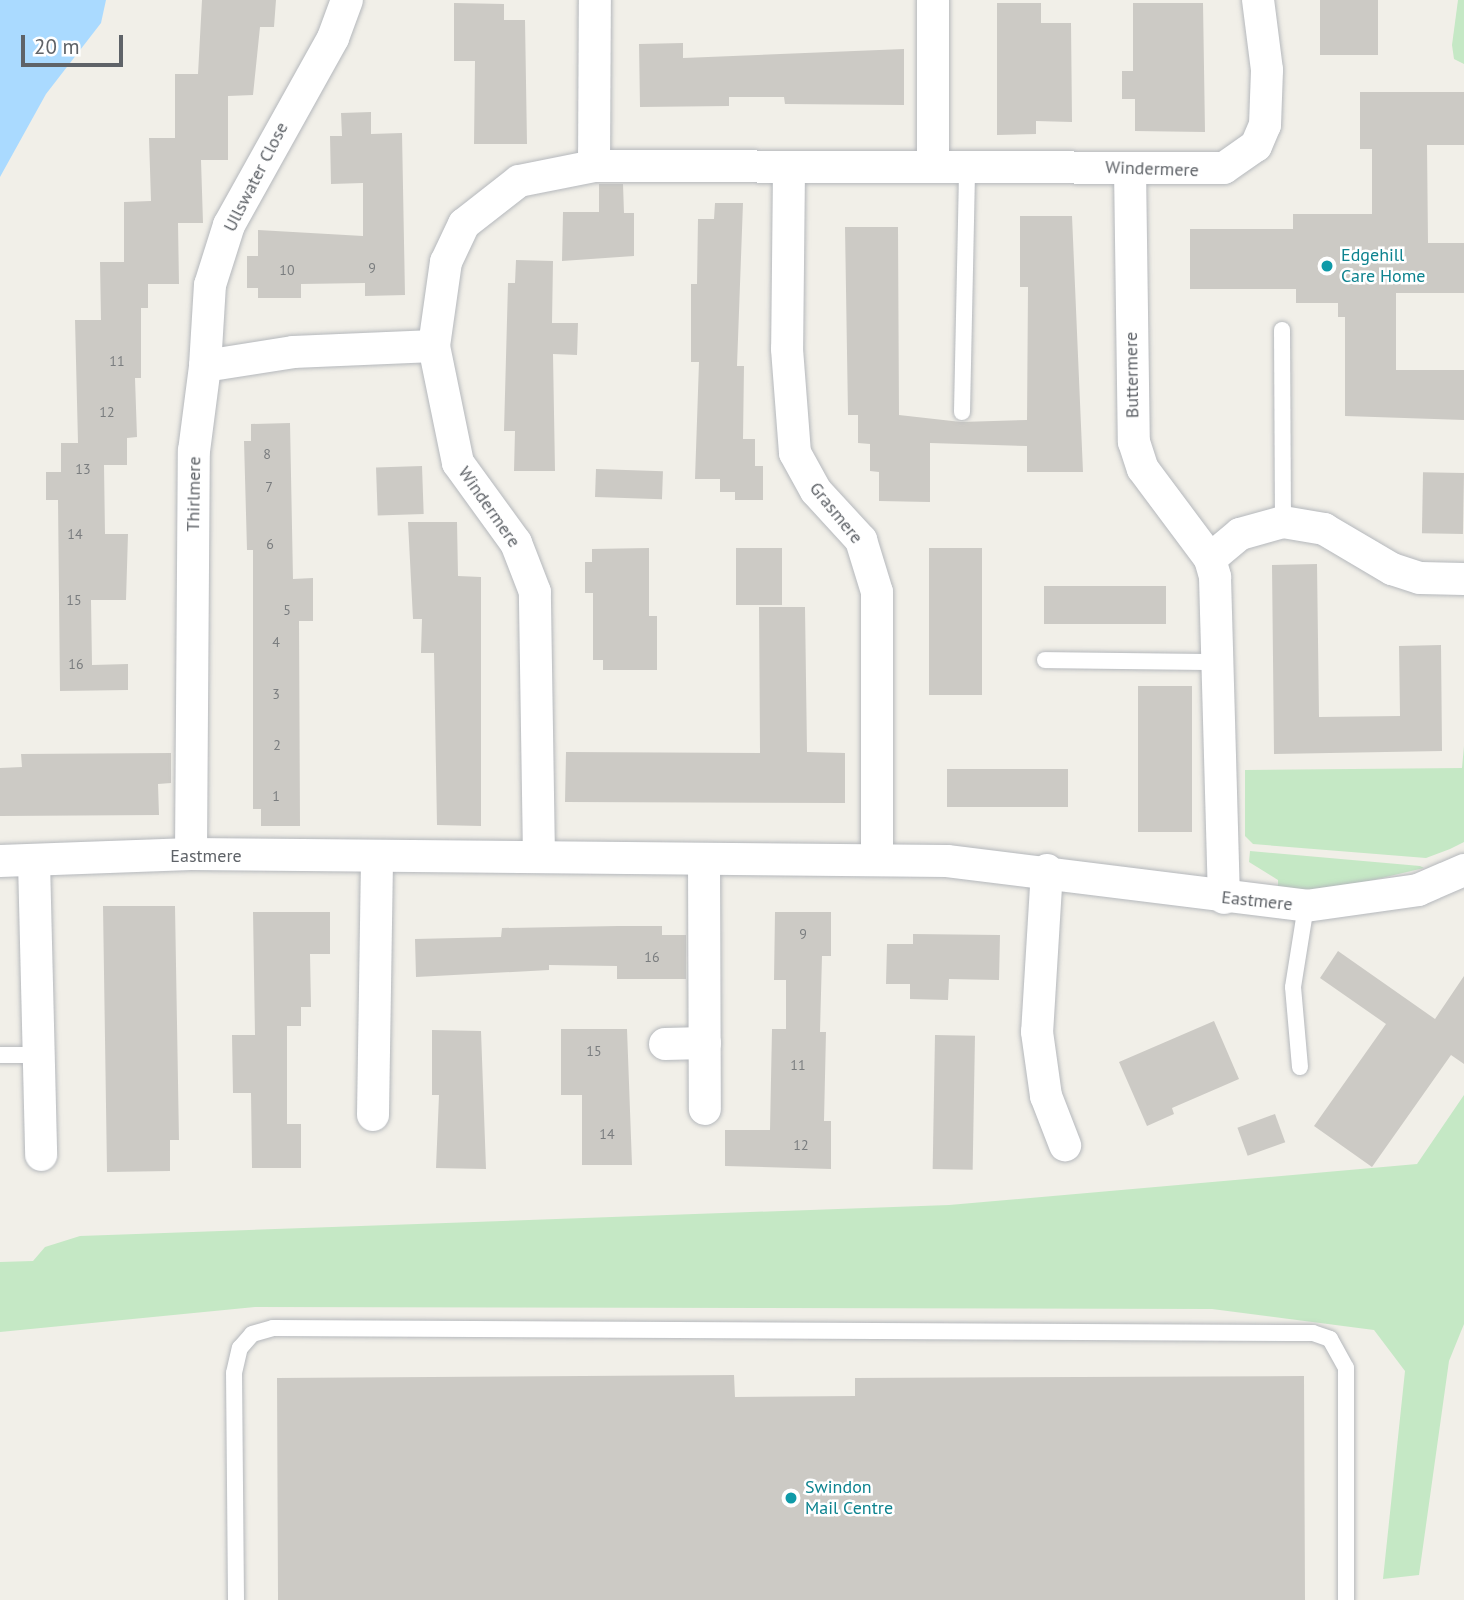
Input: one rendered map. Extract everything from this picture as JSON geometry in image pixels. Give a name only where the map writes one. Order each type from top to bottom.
[{"type":"street","name":"Ullswater Close","points":[[205,366],[210,285],[229,225],[333,38],[347,0]]},
{"type":"street","points":[[594,166],[595,0]]},
{"type":"street","points":[[933,0],[933,166]]},
{"type":"street","name":"Windermere","points":[[539,858],[535,592],[516,543],[457,463],[434,346],[446,262],[464,224],[519,181],[594,166],[789,169],[933,166],[1224,168],[1256,146],[1268,99],[1258,0]]},
{"type":"street","name":"Buttermere","points":[[1130,168],[1134,442],[1153,485],[1210,559],[1217,594],[1224,898]]},
{"type":"street","name":"Grasmere","points":[[789,169],[787,349],[795,453],[816,491],[861,540],[877,592],[877,859]]},
{"type":"street","points":[[205,366],[293,352],[434,346]]},
{"type":"street","name":"Thirlmere","points":[[191,855],[194,451],[205,366]]},
{"type":"street","points":[[1210,559],[1240,534],[1283,522],[1324,529],[1392,569],[1420,578],[1464,579]]},
{"type":"street","name":"Eastmere","points":[[0,861],[191,855],[377,860],[877,859],[1047,870],[1224,898],[1306,906],[1418,890],[1464,870]]},
{"type":"street","points":[[373,1115],[377,860]]},
{"type":"street","points":[[34,861],[41,1156]]},
{"type":"street","points":[[704,861],[705,1109]]},
{"type":"street","points":[[1047,870],[1037,1032],[1046,1096],[1065,1145]]},
{"type":"street","points":[[665,1044],[705,1043]]},
{"type":"lane","points":[[962,412],[967,166]]},
{"type":"lane","points":[[1282,330],[1283,522]]},
{"type":"lane","points":[[1045,660],[1219,662]]},
{"type":"lane","points":[[1300,1067],[1293,987],[1306,906]]},
{"type":"lane","points":[[0,1055],[40,1055]]},
{"type":"lane","points":[[236,1600],[234,1373],[240,1348],[253,1334],[273,1328],[384,1328],[1313,1334],[1331,1339],[1346,1368],[1346,1600]]},
{"type":"green space","points":[[1458,0],[1464,0],[1464,64],[1454,59],[1452,45]]},
{"type":"green space","points":[[1464,746],[1464,842],[1450,849],[1426,858],[1253,844],[1245,836],[1245,770],[1462,768]]},
{"type":"green space","points":[[1250,851],[1424,868],[1331,890],[1278,889],[1278,880],[1249,862]]},
{"type":"green space","points":[[1464,1095],[1464,1324],[1449,1361],[1419,1575],[1383,1579],[1405,1371],[1374,1330],[1212,1309],[255,1307],[0,1332],[0,1262],[33,1261],[45,1247],[80,1236],[949,1205],[1417,1164]]},
{"type":"water","points":[[0,0],[106,0],[101,23],[46,94],[0,177]]},
{"type":"building","points":[[202,0],[276,0],[274,27],[260,27],[253,95],[228,96],[228,160],[201,160],[203,223],[178,223],[179,284],[148,284],[148,308],[141,308],[141,378],[135,378],[137,437],[127,438],[127,465],[104,465],[105,534],[128,534],[126,600],[91,600],[92,665],[128,664],[128,690],[60,691],[58,500],[46,500],[46,472],[61,472],[61,443],[78,443],[75,320],[101,320],[100,262],[124,262],[124,202],[151,201],[149,138],[175,138],[175,74],[198,74]]},
{"type":"building","points":[[1320,0],[1378,0],[1378,55],[1320,55]]},
{"type":"building","points":[[454,3],[504,4],[504,20],[525,20],[527,144],[474,144],[475,61],[454,61]]},
{"type":"building","points":[[997,3],[1041,3],[1041,23],[1071,23],[1072,122],[1036,121],[1036,134],[997,135]]},
{"type":"building","points":[[1133,3],[1203,3],[1205,132],[1135,131],[1135,99],[1122,99],[1122,71],[1133,71]]},
{"type":"building","points":[[683,43],[683,58],[904,49],[904,105],[785,104],[784,97],[729,97],[729,106],[640,107],[639,44]]},
{"type":"building","name":"Edgehill Care Home","points":[[1360,92],[1464,92],[1464,145],[1427,145],[1428,243],[1464,243],[1464,293],[1396,293],[1396,370],[1464,370],[1464,420],[1345,416],[1345,317],[1338,317],[1338,303],[1296,303],[1296,289],[1190,289],[1190,229],[1293,229],[1293,214],[1372,214],[1372,149],[1360,149]]},
{"type":"building","points":[[371,112],[371,134],[402,133],[405,295],[365,296],[365,283],[301,284],[301,298],[258,298],[258,288],[247,288],[247,256],[258,256],[258,230],[363,236],[363,183],[331,184],[330,136],[342,136],[341,113]]},
{"type":"building","points":[[599,184],[623,184],[624,213],[634,213],[634,256],[562,261],[563,212],[599,212]]},
{"type":"building","points":[[715,203],[743,203],[737,366],[744,366],[743,439],[755,439],[755,466],[763,466],[763,500],[735,500],[735,492],[720,492],[720,479],[695,479],[699,362],[691,362],[691,284],[697,284],[698,219],[714,219]]},
{"type":"building","points":[[1020,216],[1072,216],[1083,472],[1027,472],[1027,446],[930,443],[930,502],[879,501],[879,472],[870,471],[870,444],[858,443],[858,415],[848,415],[845,227],[898,227],[899,415],[961,422],[1027,420],[1028,287],[1020,287]]},
{"type":"building","points":[[516,260],[553,261],[552,323],[578,323],[577,355],[553,354],[555,471],[514,471],[515,431],[504,431],[508,283],[515,283]]},
{"type":"building","points":[[290,423],[293,579],[313,578],[313,621],[299,621],[300,826],[261,826],[261,809],[253,809],[253,550],[247,550],[244,441],[251,441],[251,424]]},
{"type":"building","points":[[422,466],[424,514],[378,516],[376,468]]},
{"type":"building","points":[[596,469],[663,471],[662,499],[595,497]]},
{"type":"building","points":[[1423,472],[1464,473],[1463,534],[1422,533]]},
{"type":"building","points":[[408,522],[457,522],[458,576],[481,577],[481,826],[437,825],[434,653],[421,653],[422,619],[413,619]]},
{"type":"building","points":[[649,548],[649,616],[657,616],[657,670],[603,670],[603,660],[593,660],[593,593],[585,593],[585,562],[592,562],[592,549]]},
{"type":"building","points":[[736,548],[782,548],[782,605],[736,605]]},
{"type":"building","points":[[929,548],[982,548],[982,695],[929,695]]},
{"type":"building","points":[[1317,564],[1319,717],[1400,716],[1399,646],[1441,645],[1442,751],[1274,754],[1272,565]]},
{"type":"building","points":[[1044,586],[1166,586],[1166,624],[1044,624]]},
{"type":"building","points":[[759,607],[805,607],[807,752],[845,753],[845,803],[565,802],[566,752],[760,753]]},
{"type":"building","points":[[1138,686],[1192,686],[1192,832],[1138,832]]},
{"type":"building","points":[[171,753],[171,783],[158,784],[159,815],[0,816],[0,768],[22,767],[21,754]]},
{"type":"building","points":[[947,769],[1068,769],[1068,807],[947,807]]},
{"type":"building","points":[[103,906],[175,906],[179,1140],[170,1140],[170,1171],[107,1172]]},
{"type":"building","points":[[253,912],[330,912],[330,954],[310,954],[311,1007],[301,1007],[301,1026],[287,1026],[287,1124],[301,1124],[301,1168],[252,1168],[251,1093],[233,1093],[232,1035],[255,1035]]},
{"type":"building","points":[[775,912],[831,912],[831,956],[822,956],[820,1032],[826,1032],[824,1121],[831,1121],[831,1169],[725,1166],[725,1130],[770,1130],[772,1029],[786,1029],[786,980],[774,980]]},
{"type":"building","points":[[662,926],[662,935],[686,935],[686,979],[617,979],[617,966],[549,965],[549,970],[416,977],[415,939],[501,937],[502,928]]},
{"type":"building","points":[[913,934],[1000,935],[999,980],[949,979],[948,1000],[910,999],[910,984],[886,984],[887,944],[913,944]]},
{"type":"building","points":[[1338,951],[1435,1019],[1464,976],[1464,1064],[1451,1055],[1372,1167],[1314,1126],[1386,1024],[1320,978]]},
{"type":"building","points":[[1214,1021],[1239,1079],[1172,1108],[1174,1114],[1147,1126],[1119,1062]]},
{"type":"building","points":[[561,1029],[627,1029],[632,1165],[582,1165],[582,1095],[561,1095]]},
{"type":"building","points":[[432,1030],[481,1031],[486,1169],[436,1168],[439,1095],[432,1095]]},
{"type":"building","points":[[935,1035],[975,1036],[973,1170],[933,1169]]},
{"type":"building","points":[[1275,1114],[1285,1142],[1248,1156],[1237,1128]]},
{"type":"building","name":"Swindon Mail Centre","points":[[734,1375],[735,1397],[855,1396],[855,1378],[1304,1376],[1305,1600],[278,1600],[277,1378]]},
{"type":"place","name":"Edgehill Care Home","points":[[1327,266]]},
{"type":"place","name":"Swindon Mail Centre","points":[[791,1498]]}]
